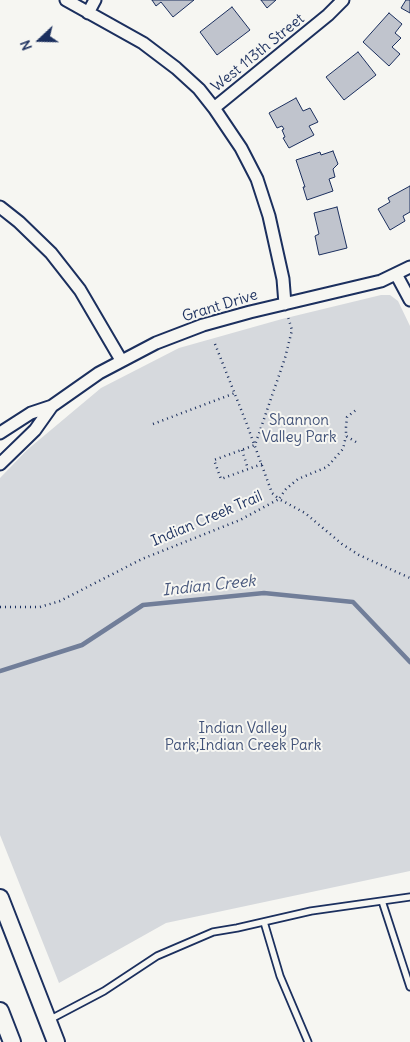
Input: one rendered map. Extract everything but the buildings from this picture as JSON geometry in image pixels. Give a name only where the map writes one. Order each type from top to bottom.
[{"type":"main road","points":[[0,898],[56,1042]]},
{"type":"main road","points":[[0,1011],[12,1042]]},
{"type":"street","points":[[66,0],[143,43],[176,68],[199,90],[214,108],[241,148],[257,179],[269,216],[283,279],[285,304]]},
{"type":"street","points":[[88,13],[95,0]]},
{"type":"street","name":"West 113th Street","points":[[214,108],[328,15],[343,0]]},
{"type":"street","points":[[0,207],[52,253],[80,290],[121,360]]},
{"type":"street","name":"Grant Drive","points":[[0,464],[35,430],[52,406],[78,386],[121,360],[156,343],[203,325],[360,286],[396,274],[410,267]]},
{"type":"street","points":[[396,274],[410,300]]},
{"type":"street","name":"Grant Drive","points":[[0,433],[31,413],[52,406]]},
{"type":"lane","points":[[48,1021],[104,991],[157,956],[213,932],[311,912],[410,897]]},
{"type":"lane","points":[[382,901],[410,987]]},
{"type":"lane","points":[[264,922],[280,976],[308,1042]]},
{"type":"path","points":[[262,464],[221,479],[214,460],[255,445],[285,358],[292,330],[285,304]]},
{"type":"path","points":[[215,344],[272,493],[279,499],[286,489],[298,479],[327,466],[343,449],[348,417],[356,410]]},
{"type":"path","points":[[153,424],[235,393]]},
{"type":"path","points":[[346,436],[356,442]]},
{"type":"path","points":[[242,450],[248,469]]},
{"type":"path","name":"Indian Creek Trail","points":[[0,606],[40,607],[60,601],[142,559],[240,520],[279,499],[305,512],[342,544],[359,555],[410,578]]},
{"type":"green space","points":[[381,295],[390,295],[398,301],[410,326],[410,871],[166,923],[59,983],[0,835],[0,478],[27,450],[101,388],[179,348],[282,319]]},
{"type":"waterway","name":"Indian Creek","points":[[0,671],[82,645],[143,605],[264,593],[353,602],[410,662]]},
{"type":"park label","name":"Shannon Valley Park","points":[[299,430]]},
{"type":"park label","name":"Indian Valley Park;Indian Creek Park","points":[[243,738]]}]
